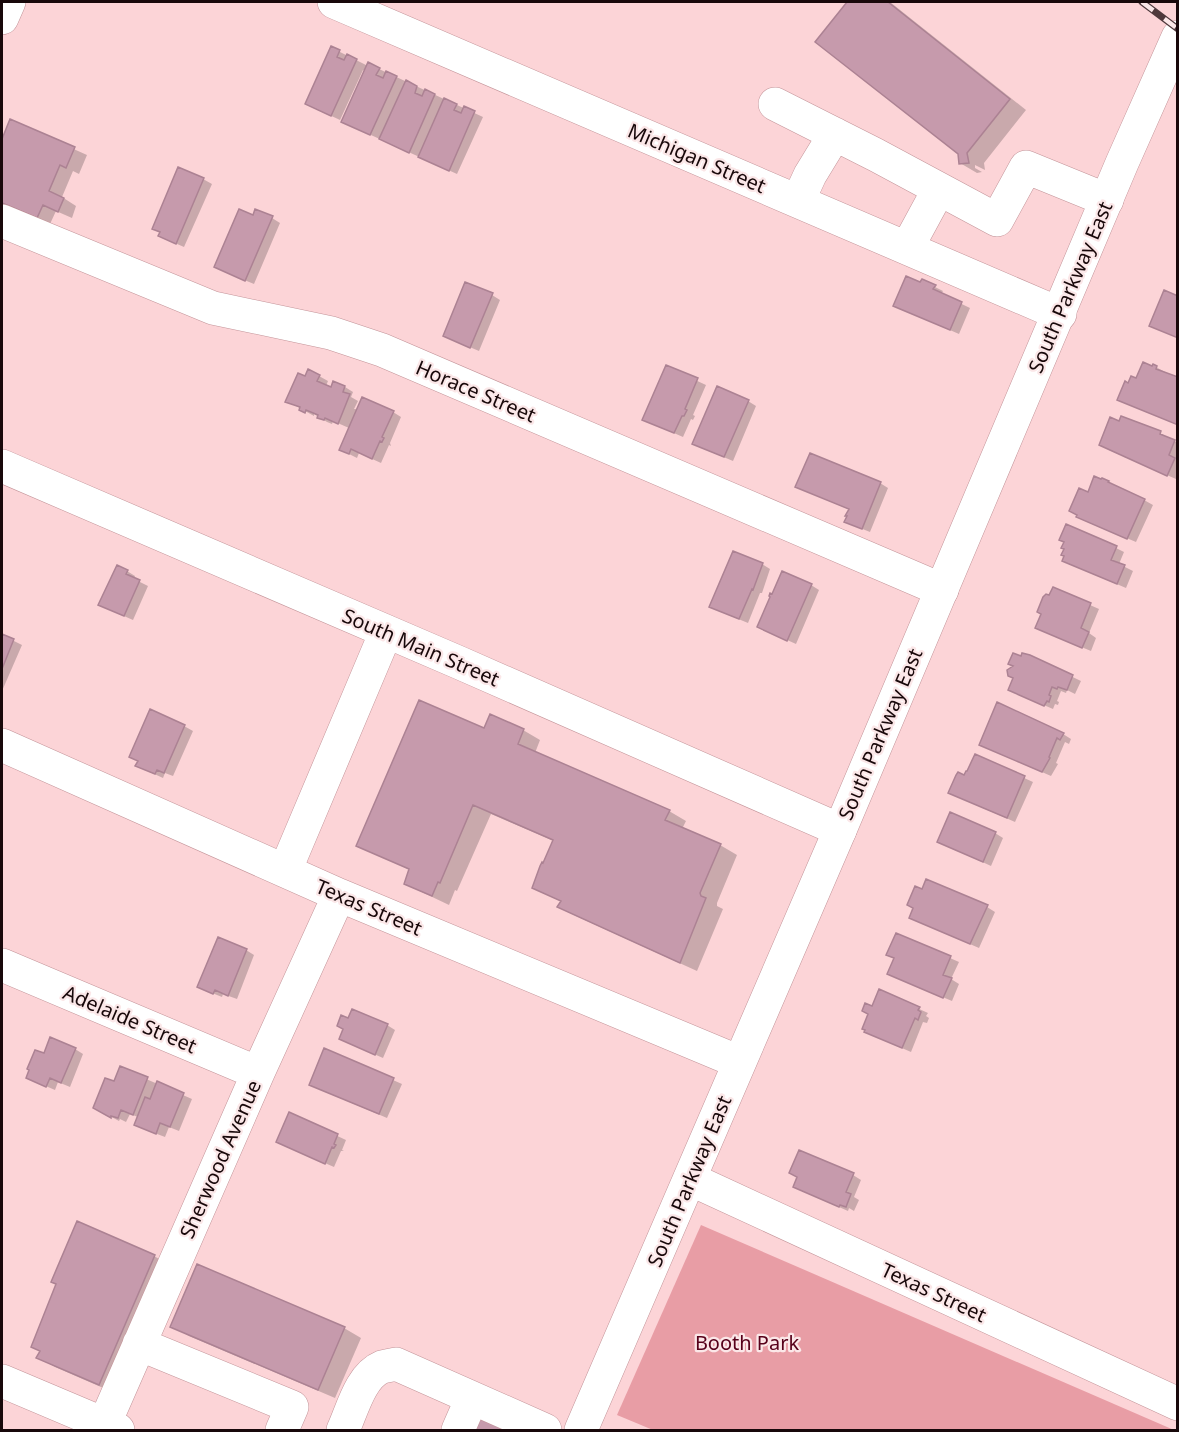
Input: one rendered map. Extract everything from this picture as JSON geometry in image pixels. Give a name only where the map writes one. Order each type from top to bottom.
[{"type":"street","points":[[2,18],[9,2]]},
{"type":"street","name":"Michigan Street","points":[[334,2],[1060,314]]},
{"type":"street","name":"South Parkway East","points":[[581,1431],[840,830],[1122,163],[1178,37]]},
{"type":"street","points":[[775,104],[997,220],[1026,167],[1107,200]]},
{"type":"street","points":[[798,201],[810,175],[836,134]]},
{"type":"street","points":[[907,248],[939,189]]},
{"type":"street","name":"Horace Street","points":[[2,221],[213,308],[331,333],[382,350],[942,590]]},
{"type":"street","name":"South Main Street","points":[[2,466],[840,830]]},
{"type":"street","points":[[285,871],[386,632]]},
{"type":"street","name":"Texas Street","points":[[2,745],[339,895],[739,1062]]},
{"type":"street","name":"Sherwood Avenue","points":[[111,1428],[139,1344],[339,895]]},
{"type":"street","name":"Adelaide Street","points":[[2,964],[258,1073]]},
{"type":"street","name":"Texas Street","points":[[690,1179],[1178,1404]]},
{"type":"street","points":[[139,1344],[292,1407],[282,1431]]},
{"type":"street","points":[[344,1430],[368,1378],[381,1368],[396,1364],[472,1398],[528,1427]]},
{"type":"street","points":[[2,1381],[111,1428]]},
{"type":"street","points":[[458,1431],[472,1398]]},
{"type":"green space","name":"Booth Park","points":[[701,1225],[1174,1430],[653,1430],[617,1415]]},
{"type":"building","points":[[847,2],[888,2],[1010,99],[967,153],[969,163],[959,164],[958,154],[815,42]]},
{"type":"building","points":[[331,46],[340,50],[337,57],[344,60],[347,54],[357,59],[331,116],[305,104]]},
{"type":"building","points":[[368,62],[380,68],[376,75],[383,78],[386,71],[397,76],[370,135],[341,122]]},
{"type":"building","points":[[406,80],[417,86],[415,93],[422,96],[425,89],[435,94],[409,153],[379,139]]},
{"type":"building","points":[[444,98],[457,104],[454,110],[461,113],[464,106],[475,111],[449,171],[418,157]]},
{"type":"building","points":[[10,119],[75,147],[66,168],[60,165],[49,191],[64,198],[58,212],[43,205],[37,218],[2,203],[2,139]]},
{"type":"building","points":[[178,167],[204,178],[176,244],[158,236],[160,232],[152,229]]},
{"type":"building","points":[[239,209],[253,215],[255,209],[273,216],[245,281],[214,267]]},
{"type":"building","points":[[906,276],[936,285],[933,289],[962,302],[950,330],[893,306]]},
{"type":"building","points":[[465,282],[493,293],[470,348],[443,336]]},
{"type":"building","points":[[1164,290],[1178,296],[1178,338],[1149,326]]},
{"type":"building","points":[[1143,362],[1152,366],[1153,364],[1157,366],[1156,369],[1178,377],[1178,425],[1117,400],[1125,381],[1128,383],[1131,376],[1136,378]]},
{"type":"building","points":[[666,365],[698,378],[685,409],[687,410],[674,433],[642,420]]},
{"type":"building","points":[[308,369],[320,375],[317,381],[331,387],[333,381],[345,386],[343,392],[350,394],[338,424],[325,418],[324,420],[317,418],[318,415],[306,410],[305,413],[299,410],[300,407],[285,402],[298,373],[305,376]]},
{"type":"building","points":[[717,386],[749,400],[724,457],[692,444]]},
{"type":"building","points":[[362,397],[394,411],[382,437],[384,438],[382,442],[380,441],[372,459],[351,449],[349,454],[339,450]]},
{"type":"building","points":[[1121,416],[1161,431],[1160,434],[1175,440],[1169,455],[1175,458],[1167,476],[1099,445],[1110,417],[1119,421]]},
{"type":"building","points":[[810,453],[881,482],[862,529],[844,522],[849,509],[795,487]]},
{"type":"building","points":[[1094,476],[1145,499],[1127,539],[1076,517],[1077,515],[1069,511],[1079,488],[1088,492]]},
{"type":"building","points":[[1066,524],[1117,546],[1111,560],[1125,565],[1117,584],[1062,561],[1064,556],[1061,555],[1064,549],[1061,548],[1064,542],[1059,540]]},
{"type":"building","points":[[733,551],[763,563],[739,619],[709,607]]},
{"type":"building","points":[[117,565],[128,570],[126,574],[140,580],[124,616],[98,605]]},
{"type":"building","points":[[782,571],[812,584],[787,641],[757,627],[770,593],[772,594]]},
{"type":"building","points":[[1053,587],[1091,603],[1081,628],[1089,632],[1082,648],[1035,628],[1041,614],[1037,612],[1043,597],[1046,594],[1049,595]]},
{"type":"building","points":[[2,634],[14,639],[2,669]]},
{"type":"building","points":[[1013,653],[1021,656],[1022,653],[1030,655],[1073,675],[1067,690],[1052,687],[1049,702],[1047,701],[1044,706],[1008,690],[1013,678],[1008,676],[1007,670],[1013,666],[1008,664]]},
{"type":"building","points":[[419,700],[484,728],[490,714],[524,729],[518,744],[670,810],[665,820],[721,844],[700,893],[706,898],[680,963],[557,907],[561,901],[532,888],[553,840],[473,805],[440,883],[438,882],[432,896],[404,884],[409,869],[356,846]]},
{"type":"building","points":[[997,702],[1064,733],[1060,740],[1057,738],[1042,772],[979,745]]},
{"type":"building","points":[[150,709],[185,725],[164,773],[157,770],[155,774],[135,766],[138,761],[129,757]]},
{"type":"building","points":[[975,754],[1025,776],[1007,818],[948,793],[958,772],[964,775]]},
{"type":"building","points":[[950,812],[996,832],[983,862],[937,842]]},
{"type":"building","points":[[926,879],[988,905],[970,944],[909,918],[913,908],[907,905],[915,886],[922,889]]},
{"type":"building","points":[[896,933],[951,956],[943,975],[952,978],[943,998],[887,974],[894,958],[886,955]]},
{"type":"building","points":[[218,937],[247,949],[228,996],[215,990],[213,994],[197,987]]},
{"type":"building","points":[[879,989],[920,1007],[918,1020],[915,1018],[902,1048],[864,1032],[865,1030],[862,1029],[868,1014],[862,1011],[865,1003],[872,1006]]},
{"type":"building","points":[[352,1009],[388,1024],[375,1055],[339,1039],[343,1029],[337,1026],[341,1015],[348,1018]]},
{"type":"building","points":[[50,1037],[76,1048],[61,1083],[50,1078],[46,1087],[26,1078],[29,1070],[27,1069],[35,1050],[44,1053]]},
{"type":"building","points":[[324,1048],[394,1078],[379,1114],[309,1085]]},
{"type":"building","points":[[120,1066],[148,1077],[133,1115],[121,1110],[118,1118],[111,1116],[111,1118],[93,1108],[105,1078],[114,1081]]},
{"type":"building","points":[[157,1081],[184,1093],[170,1127],[160,1123],[156,1134],[134,1125],[145,1097],[150,1099]]},
{"type":"building","points":[[289,1112],[338,1134],[334,1144],[336,1145],[332,1147],[325,1164],[276,1142]]},
{"type":"building","points":[[799,1150],[854,1173],[846,1192],[851,1194],[846,1207],[840,1205],[839,1207],[793,1187],[797,1177],[789,1173]]},
{"type":"building","points":[[77,1221],[155,1255],[99,1385],[36,1358],[40,1351],[31,1347],[56,1284],[51,1282]]},
{"type":"building","points":[[197,1264],[345,1327],[318,1390],[170,1327]]},
{"type":"building","points":[[475,1412],[506,1430],[466,1430]]},
{"type":"railway","points":[[1142,2],[1178,29]]}]
